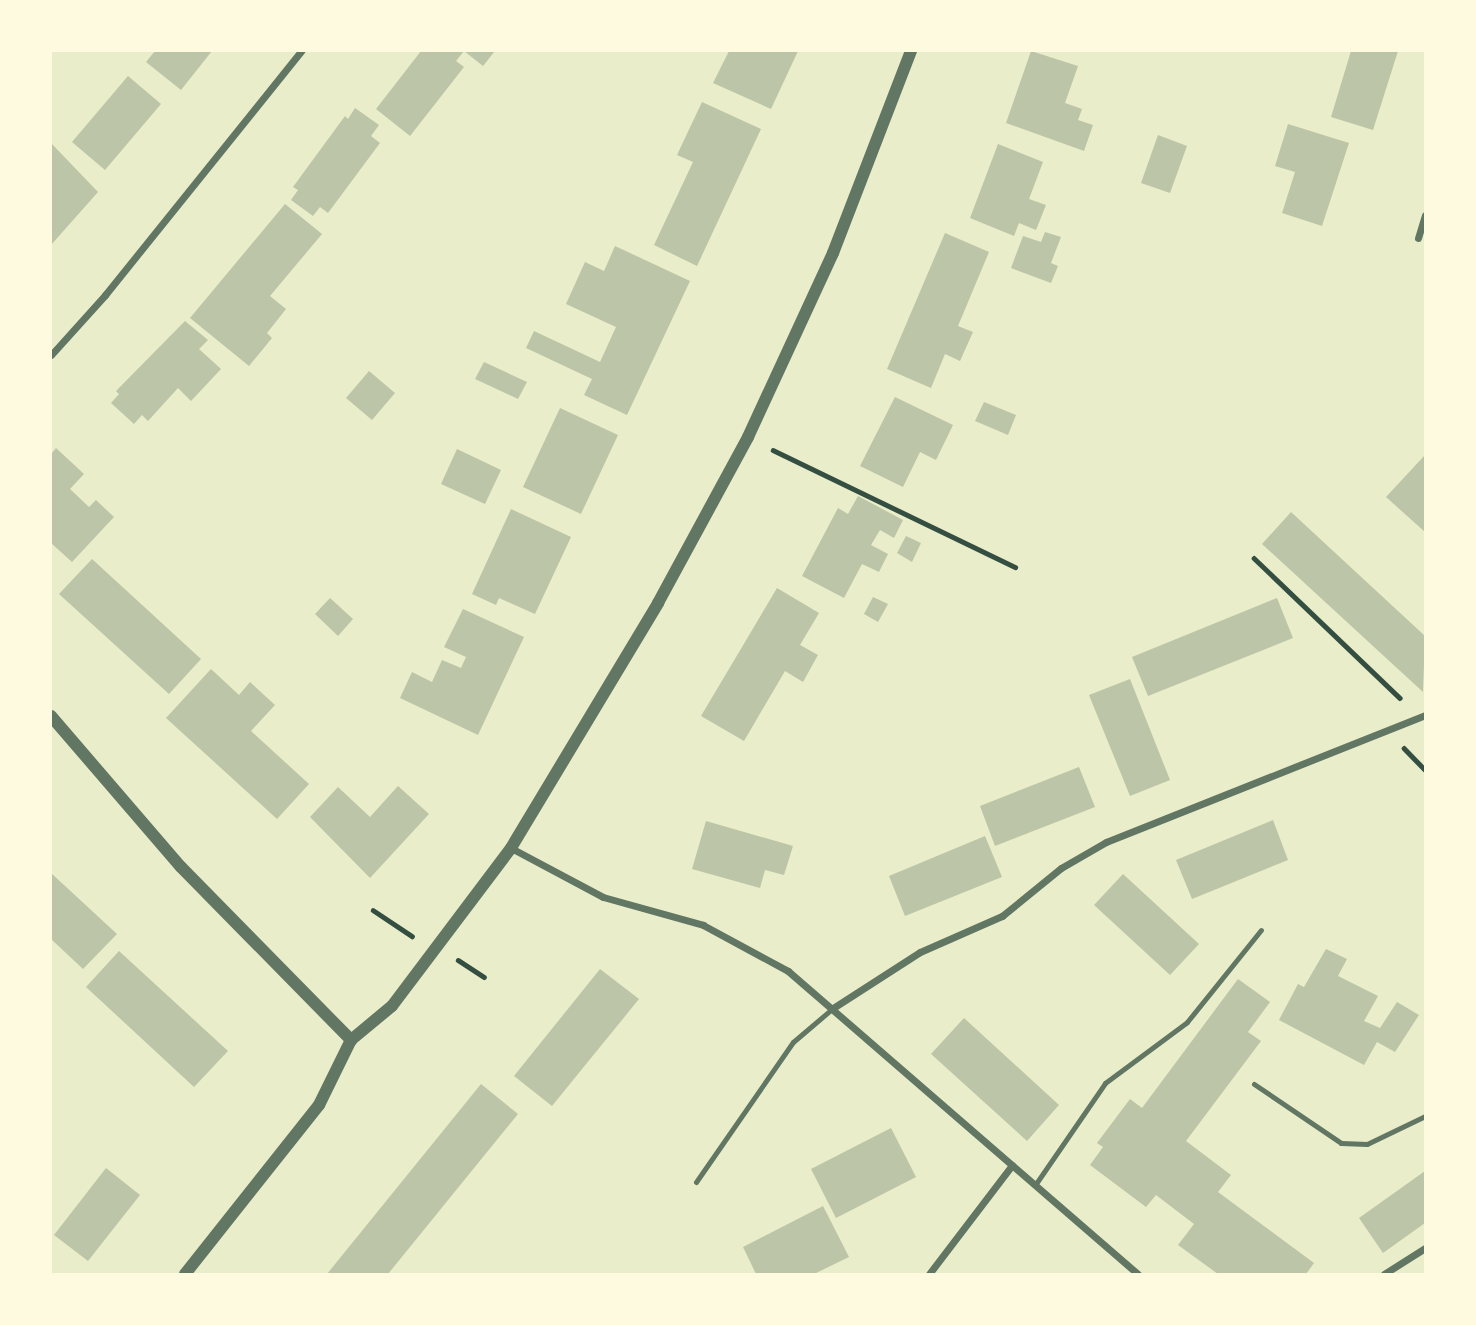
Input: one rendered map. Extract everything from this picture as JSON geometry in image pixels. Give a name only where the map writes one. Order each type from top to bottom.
[{"type":"street","points":[[51,355],[106,295],[301,51]]},
{"type":"street","points":[[185,1274],[320,1105],[351,1040],[392,1006],[511,848],[658,603],[748,437],[833,253],[911,51]]},
{"type":"street","points":[[1418,238],[1425,215]]},
{"type":"street","points":[[51,716],[181,867],[351,1040]]},
{"type":"street","points":[[833,1007],[920,952],[1002,916],[1061,868],[1106,842],[1423,716]]},
{"type":"street","points":[[511,848],[603,897],[703,925],[788,971],[833,1007],[1138,1274]]},
{"type":"street","points":[[929,1274],[1012,1165]]},
{"type":"street","points":[[1384,1274],[1425,1248]]},
{"type":"lane","points":[[1035,1185],[1105,1083],[1186,1022],[1261,930]]},
{"type":"lane","points":[[696,1182],[793,1042],[833,1007]]},
{"type":"lane","points":[[1254,1084],[1341,1143],[1367,1144],[1425,1116]]},
{"type":"path","points":[[748,437],[1014,568]]},
{"type":"path","points":[[1254,558],[1423,716]]},
{"type":"path","points":[[373,910],[416,937]]},
{"type":"path","points":[[450,959],[484,977]]},
{"type":"building","points":[[155,51],[212,51],[181,90],[146,62]]},
{"type":"building","points":[[421,51],[464,51],[456,61],[464,67],[410,136],[376,109]]},
{"type":"building","points":[[464,51],[495,51],[483,66]]},
{"type":"building","points":[[729,51],[798,51],[771,109],[713,83]]},
{"type":"building","points":[[1031,51],[1078,66],[1065,103],[1082,109],[1078,120],[1093,125],[1084,151],[1006,123]]},
{"type":"building","points":[[1351,51],[1398,51],[1373,130],[1331,117]]},
{"type":"building","points":[[128,76],[161,104],[105,170],[72,142]]},
{"type":"building","points":[[702,102],[761,129],[697,266],[654,245],[693,162],[677,155]]},
{"type":"building","points":[[355,108],[379,125],[371,136],[380,143],[328,213],[320,207],[313,216],[291,200],[298,190],[293,187],[345,116],[348,119]]},
{"type":"building","points":[[1288,124],[1349,143],[1322,226],[1282,213],[1295,172],[1275,166]]},
{"type":"building","points":[[1158,135],[1187,146],[1170,193],[1141,183]]},
{"type":"building","points":[[51,143],[98,192],[51,245]]},
{"type":"building","points":[[998,144],[1043,162],[1029,199],[1046,205],[1036,230],[1019,223],[1014,236],[970,218]]},
{"type":"building","points":[[285,204],[322,234],[270,296],[286,309],[267,333],[272,338],[249,366],[190,318]]},
{"type":"building","points":[[1045,232],[1061,237],[1051,263],[1058,266],[1051,283],[1011,268],[1023,236],[1041,242]]},
{"type":"building","points":[[945,233],[989,252],[958,326],[973,332],[960,361],[945,354],[931,388],[887,369]]},
{"type":"building","points":[[615,246],[690,281],[627,415],[584,395],[592,379],[526,348],[534,331],[600,362],[616,327],[566,304],[585,262],[604,271]]},
{"type":"building","points":[[185,321],[208,340],[199,349],[221,369],[191,401],[178,388],[148,421],[142,415],[134,424],[111,403],[119,394],[116,391]]},
{"type":"building","points":[[484,362],[527,382],[518,399],[475,379]]},
{"type":"building","points":[[369,371],[395,393],[372,420],[346,398]]},
{"type":"building","points":[[895,397],[953,425],[936,460],[920,452],[903,487],[860,466]]},
{"type":"building","points":[[984,402],[1016,415],[1008,435],[975,421]]},
{"type":"building","points":[[560,408],[618,435],[581,514],[523,487]]},
{"type":"building","points":[[56,448],[84,474],[70,489],[89,507],[96,500],[114,517],[72,562],[51,543],[51,454]]},
{"type":"building","points":[[457,449],[501,470],[485,504],[441,484]]},
{"type":"building","points":[[1425,455],[1425,532],[1386,497]]},
{"type":"building","points":[[858,496],[903,520],[894,538],[880,530],[871,545],[888,554],[879,572],[862,564],[844,598],[802,576],[838,508],[848,514]]},
{"type":"building","points":[[511,509],[571,537],[535,614],[499,598],[496,605],[472,594]]},
{"type":"building","points":[[1291,512],[1425,636],[1423,692],[1262,544]]},
{"type":"building","points":[[906,536],[921,543],[912,562],[897,553]]},
{"type":"building","points":[[92,559],[201,659],[169,694],[59,594]]},
{"type":"building","points":[[777,588],[819,613],[800,645],[818,655],[803,682],[785,671],[744,741],[701,716]]},
{"type":"building","points":[[873,597],[888,604],[878,622],[864,614]]},
{"type":"building","points":[[330,598],[353,619],[338,636],[315,614]]},
{"type":"building","points":[[1277,598],[1293,638],[1148,696],[1132,657]]},
{"type":"building","points":[[463,609],[524,637],[478,735],[400,698],[412,672],[432,682],[442,660],[461,668],[466,657],[444,647]]},
{"type":"building","points":[[211,669],[239,695],[250,682],[275,705],[251,731],[309,784],[277,819],[166,718]]},
{"type":"building","points":[[1130,679],[1170,780],[1130,796],[1089,695]]},
{"type":"building","points":[[1079,767],[1095,807],[995,846],[980,806]]},
{"type":"building","points":[[398,786],[429,814],[370,878],[310,817],[338,787],[370,817]]},
{"type":"building","points":[[1273,820],[1288,860],[1192,899],[1176,860]]},
{"type":"building","points":[[706,821],[793,846],[784,875],[765,870],[760,888],[692,869]]},
{"type":"building","points":[[985,836],[1002,877],[905,916],[889,876]]},
{"type":"building","points":[[51,873],[117,934],[83,969],[51,939]]},
{"type":"building","points":[[1123,874],[1199,944],[1170,975],[1094,905]]},
{"type":"building","points":[[1326,949],[1347,959],[1338,976],[1378,996],[1364,1021],[1380,1028],[1397,1002],[1419,1015],[1395,1052],[1377,1042],[1364,1065],[1279,1020],[1298,984],[1304,987]]},
{"type":"building","points":[[119,951],[228,1051],[194,1087],[86,987]]},
{"type":"building","points":[[600,969],[639,999],[552,1106],[514,1076]]},
{"type":"building","points":[[1238,979],[1270,1002],[1248,1032],[1261,1041],[1186,1141],[1231,1175],[1218,1192],[1314,1263],[1306,1274],[1218,1274],[1178,1245],[1194,1224],[1156,1195],[1146,1207],[1090,1165],[1103,1147],[1097,1143],[1130,1099],[1142,1108]]},
{"type":"building","points":[[964,1018],[1059,1105],[1027,1141],[931,1054]]},
{"type":"building","points":[[481,1084],[518,1114],[388,1274],[327,1274]]},
{"type":"building","points":[[891,1128],[916,1177],[836,1218],[811,1169]]},
{"type":"building","points":[[106,1168],[140,1195],[88,1261],[54,1235]]},
{"type":"building","points":[[1425,1171],[1425,1223],[1383,1253],[1359,1218]]},
{"type":"building","points":[[823,1206],[849,1257],[814,1274],[756,1274],[743,1247]]}]
